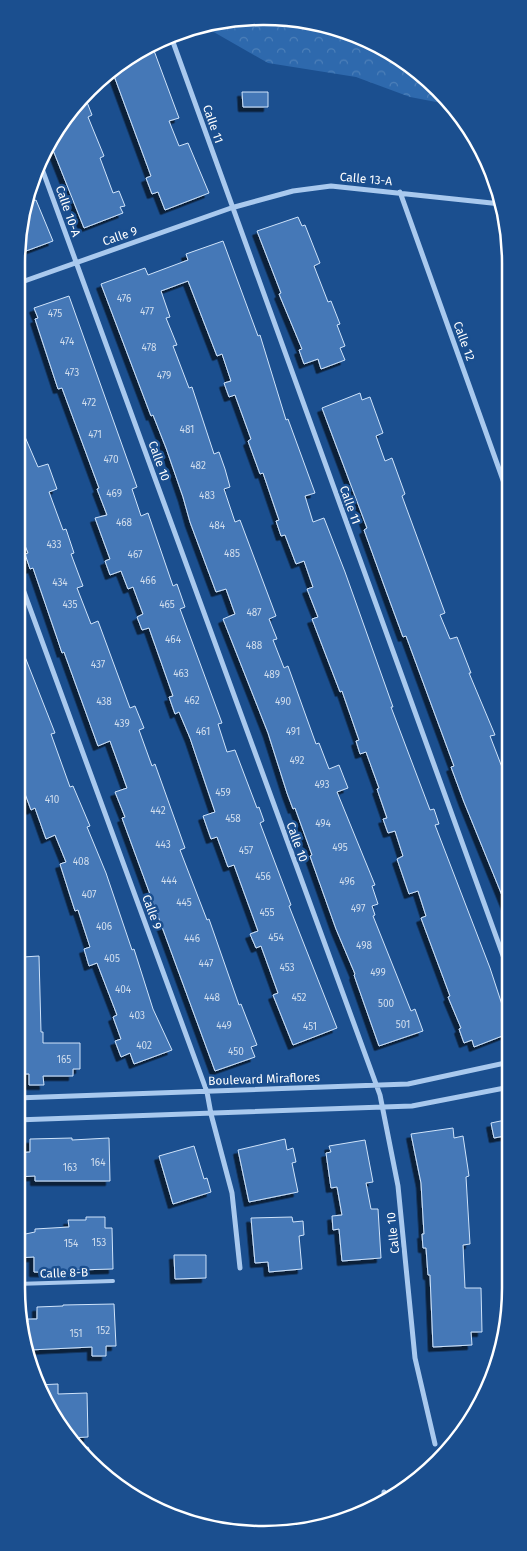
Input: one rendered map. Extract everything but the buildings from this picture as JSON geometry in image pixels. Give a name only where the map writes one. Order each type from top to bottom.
[{"type":"street","name":"Calle 11","points":[[173,43],[231,208],[502,953]]},
{"type":"street","name":"Calle 10-A","points":[[44,171],[76,263]]},
{"type":"street","name":"Calle 13-A","points":[[231,208],[293,191],[331,186],[494,203]]},
{"type":"street","name":"Calle 12","points":[[400,192],[502,477]]},
{"type":"street","name":"Calle 9","points":[[25,281],[231,208]]},
{"type":"street","name":"Calle 10","points":[[76,263],[383,1108],[398,1186],[415,1358],[435,1444]]},
{"type":"street","name":"Calle 9","points":[[25,595],[207,1092],[232,1193],[240,1268]]},
{"type":"street","name":"Boulevard Miraflores","points":[[25,1098],[408,1084],[502,1064]]},
{"type":"street","points":[[25,1120],[383,1108],[412,1106],[502,1089]]},
{"type":"lane","name":"Calle 8-B","points":[[25,1284],[113,1281]]},
{"type":"green space","points":[[264,25],[295,27],[325,33],[355,43],[383,57],[409,74],[440,103],[410,97],[356,77],[268,63],[212,31],[232,27]]}]
